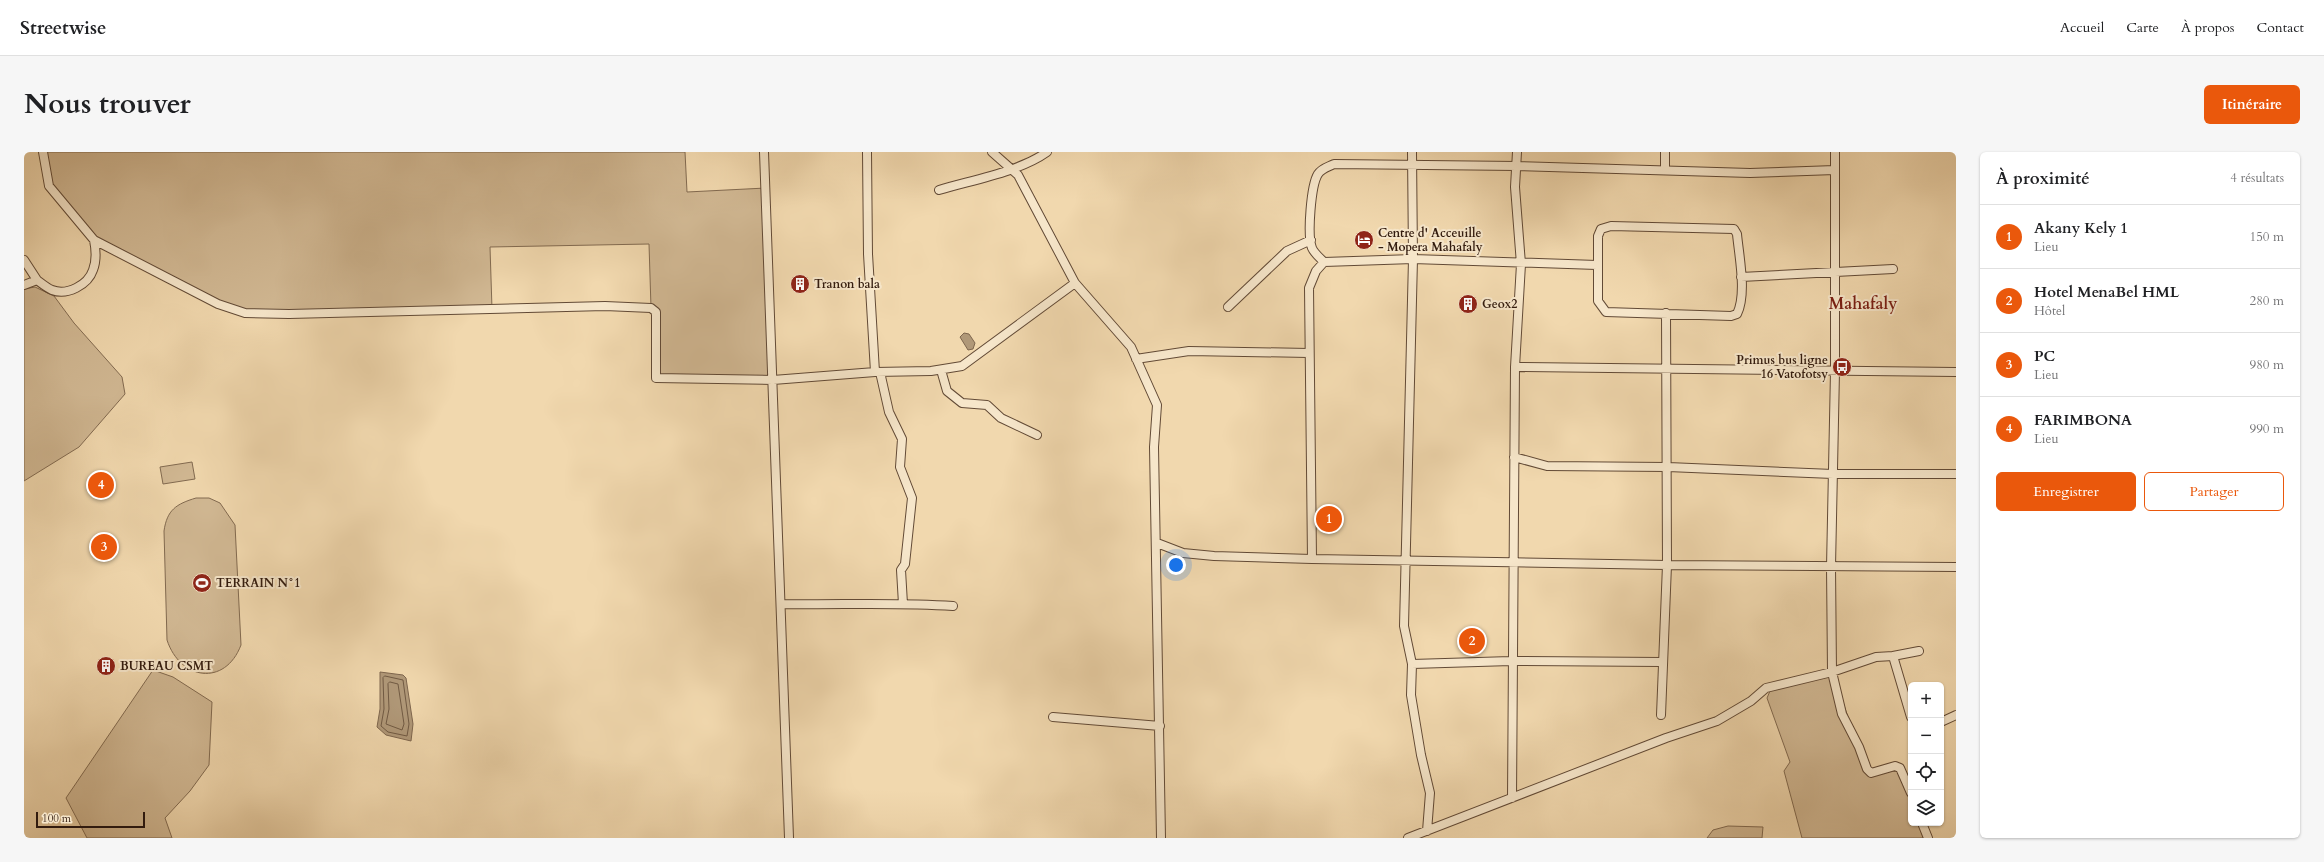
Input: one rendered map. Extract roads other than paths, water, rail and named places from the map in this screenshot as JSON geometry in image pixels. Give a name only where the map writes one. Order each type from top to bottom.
[{"type":"street","points":[[43,152],[49,186],[94,240],[218,304],[245,313],[289,314],[605,306],[650,308],[656,312],[656,378],[773,380],[878,372],[941,370],[962,366],[1075,283]]},
{"type":"street","points":[[764,152],[782,604],[789,838]]},
{"type":"street","points":[[867,152],[868,254],[878,372],[889,412],[902,439],[900,467],[912,498],[906,564],[900,570],[903,604]]},
{"type":"street","points":[[992,152],[1018,176],[1075,283],[1131,348],[1157,405],[1154,447],[1157,543],[1161,838]]},
{"type":"street","points":[[939,190],[1010,169],[1038,158],[1046,152]]},
{"type":"street","points":[[1412,152],[1413,259],[1404,626],[1412,664],[1411,695],[1421,755],[1430,793],[1427,831]]},
{"type":"street","points":[[1512,798],[1511,661],[1515,367],[1520,264],[1515,187],[1517,152]]},
{"type":"street","points":[[1665,152],[1665,170]]},
{"type":"street","points":[[1835,152],[1836,371],[1831,567],[1832,672],[1842,714],[1859,747],[1867,770],[1871,772],[1895,766],[1900,768],[1910,790]]},
{"type":"street","points":[[1324,262],[1312,248],[1311,240],[1314,186],[1322,169],[1334,164],[1517,166],[1750,173],[1835,170]]},
{"type":"street","points":[[1606,227],[1734,229],[1737,234],[1741,277],[1740,308],[1737,314],[1731,316],[1606,312],[1598,300],[1598,236],[1601,229],[1606,227]]},
{"type":"street","points":[[24,260],[37,280],[53,290],[70,291],[84,284],[93,271],[96,254],[94,240]]},
{"type":"street","points":[[1228,307],[1288,251],[1311,240]]},
{"type":"street","points":[[1312,559],[1309,288],[1316,271],[1324,262],[1413,259],[1520,264],[1597,265]]},
{"type":"street","points":[[1741,277],[1894,269]]},
{"type":"street","points":[[24,285],[37,280]]},
{"type":"street","points":[[1661,715],[1667,565],[1668,467],[1666,313]]},
{"type":"street","points":[[1136,359],[1189,351],[1309,353]]},
{"type":"street","points":[[1515,367],[1666,367],[1956,372]]},
{"type":"street","points":[[941,370],[948,391],[962,403],[987,405],[1001,418],[1037,435]]},
{"type":"street","points":[[1514,457],[1547,466],[1668,467],[1833,474],[1956,474]]},
{"type":"street","points":[[1157,543],[1183,553],[1214,556],[1312,559],[1513,561],[1667,565],[1956,567]]},
{"type":"street","points":[[782,604],[922,603],[953,606]]},
{"type":"street","points":[[1408,838],[1666,738],[1717,721],[1751,701],[1766,688],[1832,672],[1876,657],[1893,656],[1919,651]]},
{"type":"street","points":[[1893,656],[1908,707]]},
{"type":"street","points":[[1412,664],[1511,661],[1662,662]]},
{"type":"street","points":[[1944,721],[1956,715]]},
{"type":"street","points":[[1053,717],[1160,726]]},
{"type":"street","points":[[1923,826],[1928,838]]},
{"type":"water","points":[[964,333],[969,334],[975,343],[973,349],[968,350],[960,337]]},
{"type":"water","points":[[380,672],[403,675],[406,678],[413,724],[411,741],[386,735],[377,727],[380,709]]},
{"type":"place","name":"Centre d' Acceuille - Mopera Mahafaly","points":[[1364,240]]},
{"type":"place","name":"Tranon bala","points":[[800,284]]},
{"type":"place","name":"Geox2","points":[[1468,304]]},
{"type":"place","name":"Primus bus ligne 16 Vatofotsy","points":[[1842,367]]},
{"type":"place","name":"FARIMBONA","points":[[101,485]]},
{"type":"place","name":"Akany Kely 1","points":[[1329,519]]},
{"type":"place","name":"PC","points":[[104,547]]},
{"type":"place","name":"TERRAIN N°1","points":[[202,583]]},
{"type":"place","name":"Hotel MenaBel HML","points":[[1472,641]]},
{"type":"place","name":"BUREAU CSMT","points":[[106,666]]},
{"type":"district","name":"Mahafaly","points":[[1863,303]]}]
